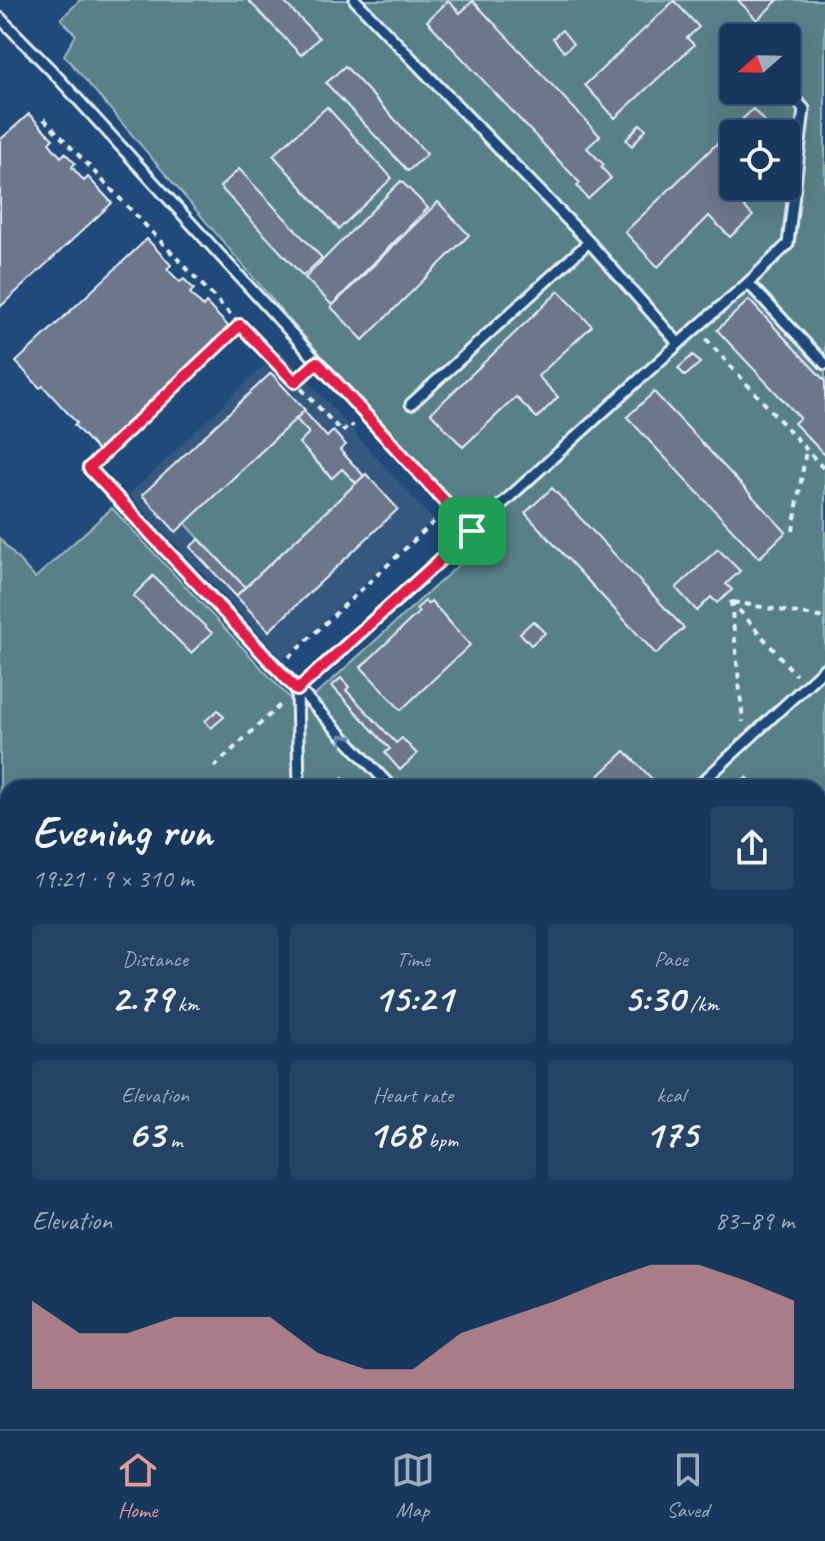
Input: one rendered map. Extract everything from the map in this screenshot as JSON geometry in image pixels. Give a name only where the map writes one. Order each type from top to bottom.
[{"type":"lane","points":[[355,0],[589,242],[678,343]]},
{"type":"lane","points":[[0,18],[472,531]]},
{"type":"lane","points":[[299,780],[297,690],[788,244],[804,109],[800,104]]},
{"type":"lane","points":[[411,404],[589,242]]},
{"type":"lane","points":[[748,283],[825,364]]},
{"type":"lane","points":[[89,468],[384,780]]},
{"type":"lane","points":[[705,780],[825,668]]},
{"type":"path","points":[[44,119],[342,432],[351,424],[360,435]]},
{"type":"path","points":[[89,468],[240,325]]},
{"type":"path","points":[[696,328],[825,470]]},
{"type":"path","points":[[295,382],[317,362]]},
{"type":"path","points":[[793,531],[806,450]]},
{"type":"path","points":[[286,660],[438,520],[428,510]]},
{"type":"path","points":[[731,601],[825,618]]},
{"type":"path","points":[[731,601],[806,686]]},
{"type":"path","points":[[731,601],[745,742]]},
{"type":"path","points":[[214,767],[297,690]]},
{"type":"shaded area","points":[[280,350],[433,520],[283,659],[129,495]]},
{"type":"green space","points":[[80,0],[825,0],[825,780],[0,780],[0,539],[35,578],[112,508],[300,709],[486,540],[299,331],[64,55],[76,35],[61,19]]},
{"type":"green space","points":[[296,419],[309,433],[299,443],[331,478],[342,469],[356,483],[245,587],[185,523]]},
{"type":"building","points":[[248,0],[282,0],[319,38],[301,55]]},
{"type":"building","points":[[738,0],[778,0],[757,20]]},
{"type":"building","points":[[448,1],[460,13],[473,1],[600,136],[587,148],[604,165],[601,167],[611,178],[588,199],[577,186],[580,183],[427,21]]},
{"type":"building","points":[[674,1],[699,27],[687,38],[694,45],[615,118],[585,85]]},
{"type":"building","points":[[562,30],[573,44],[564,52],[553,38]]},
{"type":"building","points":[[345,66],[427,154],[408,171],[326,83]]},
{"type":"building","points":[[327,107],[392,178],[339,229],[273,155]]},
{"type":"building","points":[[753,109],[763,120],[742,120]]},
{"type":"building","points":[[29,114],[53,139],[49,143],[61,157],[65,153],[75,163],[72,167],[84,181],[88,177],[112,203],[0,307],[0,140]]},
{"type":"building","points":[[640,124],[646,129],[632,146],[626,140]]},
{"type":"building","points":[[720,141],[720,200],[738,200],[753,216],[730,237],[709,216],[658,267],[625,232]]},
{"type":"building","points":[[239,169],[322,258],[303,276],[220,187]]},
{"type":"building","points":[[401,181],[428,208],[332,305],[305,278]]},
{"type":"building","points":[[438,202],[469,235],[363,340],[331,307]]},
{"type":"building","points":[[147,239],[171,265],[167,269],[180,282],[184,279],[194,289],[190,293],[203,307],[206,303],[230,328],[98,451],[43,386],[40,388],[16,362]]},
{"type":"building","points":[[559,291],[592,326],[538,376],[558,397],[537,418],[516,397],[463,447],[431,413]]},
{"type":"building","points":[[749,300],[825,381],[825,455],[794,423],[800,418],[717,330]]},
{"type":"building","points":[[693,355],[700,363],[685,376],[678,368]]},
{"type":"building","points":[[271,373],[305,410],[176,532],[142,495]]},
{"type":"building","points":[[654,392],[786,532],[759,558],[627,417]]},
{"type":"building","points":[[304,411],[327,437],[333,431],[346,445],[340,450],[364,476],[356,483],[342,469],[332,478],[299,443],[309,433],[296,419]]},
{"type":"building","points":[[366,474],[398,509],[269,631],[236,596]]},
{"type":"building","points":[[552,488],[684,628],[656,654],[525,513]]},
{"type":"building","points":[[199,539],[245,587],[236,596],[190,547]]},
{"type":"building","points":[[718,549],[740,571],[726,584],[732,590],[717,603],[711,597],[697,611],[676,588]]},
{"type":"building","points":[[153,576],[212,633],[191,653],[133,596]]},
{"type":"building","points":[[425,601],[428,604],[431,601],[470,645],[401,710],[361,667],[419,612],[416,609]]},
{"type":"building","points":[[533,621],[545,633],[531,645],[520,633]]},
{"type":"building","points":[[341,678],[349,687],[346,690],[396,743],[402,738],[417,754],[400,770],[385,753],[390,749],[332,686]]},
{"type":"building","points":[[218,710],[224,717],[211,728],[205,721]]},
{"type":"building","points":[[625,751],[653,780],[594,780]]},
{"type":"route","points":[[240,325],[295,382],[317,362],[472,531],[297,690],[89,468],[240,325]]}]
